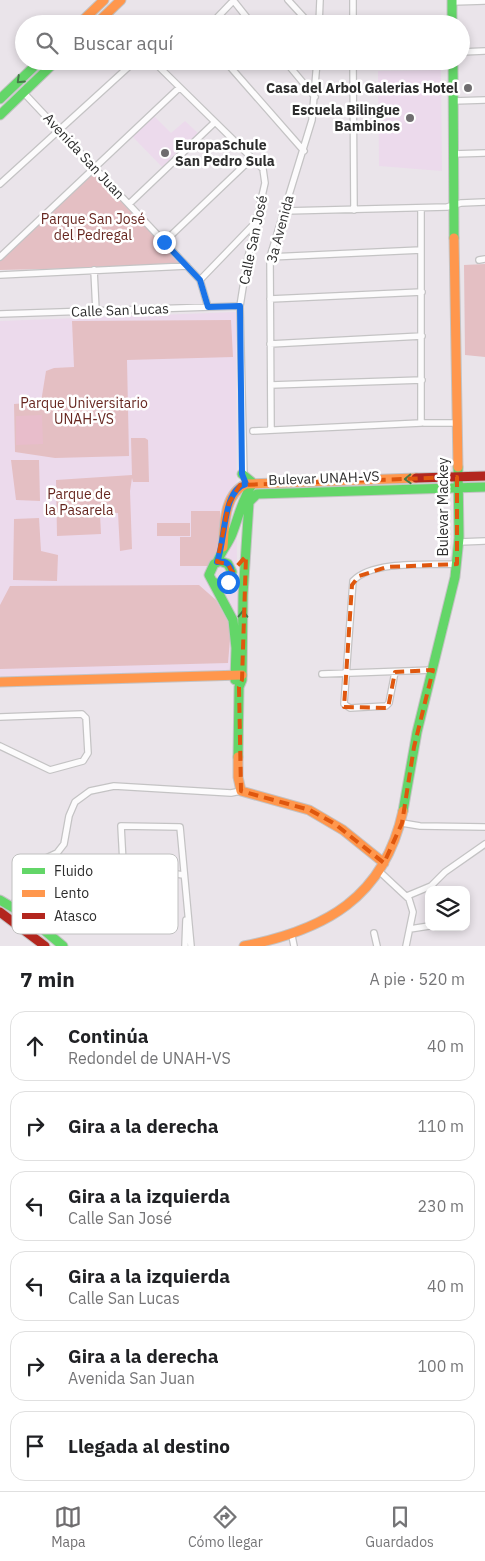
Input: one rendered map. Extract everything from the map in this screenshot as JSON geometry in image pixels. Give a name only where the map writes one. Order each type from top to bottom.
[{"type":"main road","points":[[88,15],[104,0]]},
{"type":"main road","points":[[105,15],[121,0]]},
{"type":"main road","points":[[452,1],[452,15]]},
{"type":"main road","points":[[0,99],[31,70]]},
{"type":"main road","points":[[0,115],[27,96],[49,70]]},
{"type":"main road","name":"Bulevar Mackey","points":[[244,946],[293,941],[342,910],[363,891],[381,867],[402,823],[414,747],[457,564],[459,542],[453,70]]},
{"type":"main road","points":[[242,474],[250,484]]},
{"type":"main road","name":"Bulevar UNAH-VS","points":[[217,562],[223,547],[231,536],[244,496],[250,484],[485,476]]},
{"type":"main road","name":"Bulevar UNAH-VS","points":[[239,679],[250,502],[257,494],[485,486]]},
{"type":"main road","points":[[213,582],[222,585],[232,575],[240,560],[242,544],[247,539]]},
{"type":"main road","points":[[243,594],[226,562],[217,562],[209,570],[210,577],[233,620],[239,679],[238,777],[241,792],[288,802],[310,810],[335,824],[381,867]]},
{"type":"main road","points":[[0,682],[239,679]]},
{"type":"main road","points":[[0,687],[30,683]]},
{"type":"main road","points":[[0,912],[12,921]]},
{"type":"main road","points":[[29,934],[45,946]]},
{"type":"main road","points":[[51,934],[64,946]]},
{"type":"street","points":[[219,15],[233,0],[245,15]]},
{"type":"street","points":[[288,0],[302,15]]},
{"type":"street","points":[[319,15],[320,0]]},
{"type":"street","points":[[353,0],[353,15]]},
{"type":"street","points":[[452,1],[485,1]]},
{"type":"street","points":[[470,52],[485,52]]},
{"type":"street","points":[[0,184],[125,70]]},
{"type":"street","points":[[162,70],[251,159],[164,242]]},
{"type":"street","points":[[233,70],[304,151]]},
{"type":"street","points":[[292,70],[315,97]]},
{"type":"street","name":"3a Avenida","points":[[271,430],[270,257],[312,120],[316,70]]},
{"type":"street","points":[[353,70],[354,210]]},
{"type":"street","points":[[0,256],[179,88]]},
{"type":"street","name":"Avenida San Juan","points":[[27,96],[200,280],[208,307]]},
{"type":"street","points":[[453,101],[485,100]]},
{"type":"street","points":[[129,204],[214,123]]},
{"type":"street","points":[[453,154],[485,153]]},
{"type":"street","name":"Calle San José","points":[[242,474],[248,431],[240,306],[265,175],[262,169],[251,159]]},
{"type":"street","points":[[284,211],[421,208],[485,202]]},
{"type":"street","points":[[421,208],[423,422]]},
{"type":"street","points":[[200,280],[256,221]]},
{"type":"street","points":[[270,257],[421,250]]},
{"type":"street","points":[[0,275],[187,266]]},
{"type":"street","points":[[94,270],[96,311]]},
{"type":"street","points":[[270,299],[422,292]]},
{"type":"street","name":"Calle San Lucas","points":[[0,314],[240,306]]},
{"type":"street","points":[[270,344],[422,336]]},
{"type":"street","points":[[271,386],[422,380]]},
{"type":"street","points":[[248,431],[420,424],[423,422],[456,423]]},
{"type":"street","points":[[459,542],[485,540]]},
{"type":"street","points":[[395,672],[389,703],[382,708],[347,707],[344,704],[351,589],[356,578],[388,567],[457,564]]},
{"type":"street","points":[[322,674],[433,670]]},
{"type":"street","points":[[0,716],[85,715],[88,753],[83,761],[50,770],[0,746]]},
{"type":"street","points":[[55,854],[64,844],[69,816],[75,802],[90,791],[114,786],[241,792]]},
{"type":"street","points":[[402,823],[420,826],[485,827]]},
{"type":"street","points":[[123,854],[121,826],[180,827],[188,943]]},
{"type":"street","points":[[407,896],[431,886],[445,872],[485,844]]},
{"type":"street","points":[[381,867],[407,896],[413,912],[406,946]]},
{"type":"street","points":[[178,874],[183,875]]},
{"type":"street","points":[[410,929],[425,927]]},
{"type":"street","points":[[374,933],[377,946]]},
{"type":"highlighted area","points":[[457,477],[457,564],[387,567],[359,576],[352,585],[344,707],[388,708],[395,672],[433,670],[414,747],[402,823],[384,863],[335,824],[310,810],[241,791],[239,687],[242,680],[246,556],[232,572],[228,564],[217,562],[229,503],[240,485]]},
{"type":"shaded area","name":"Escuela Bilingue Bambinos","points":[[441,70],[442,171],[379,166],[378,71]]},
{"type":"shaded area","name":"EuropaSchule San Pedro Sula","points":[[153,115],[171,133],[185,121],[201,136],[164,169],[131,135]]},
{"type":"shaded area","points":[[236,312],[237,581],[242,582],[236,674],[0,679],[0,321]]},
{"type":"shaded area","points":[[42,415],[43,444],[16,445],[16,416]]},
{"type":"green space","name":"Parque San José del Pedregal","points":[[95,168],[181,266],[0,270],[0,257]]},
{"type":"green space","points":[[485,264],[485,357],[465,355],[464,265]]},
{"type":"green space","name":"Parque Universitario UNAH-VS","points":[[231,320],[233,357],[127,360],[129,456],[55,458],[15,452],[14,404],[41,402],[46,371],[54,368],[74,367],[72,321]]},
{"type":"green space","name":"Parque de la Pasarela","points":[[131,438],[145,438],[148,440],[149,482],[133,482],[132,478],[130,491],[132,549],[120,551],[118,513],[100,514],[101,534],[57,536],[56,480],[132,475]]},
{"type":"green space","points":[[11,460],[39,460],[40,501],[16,500]]},
{"type":"green space","points":[[191,511],[220,511],[220,566],[180,566],[180,537],[191,537]]},
{"type":"green space","points":[[39,518],[41,551],[58,555],[57,581],[13,580],[14,519]]},
{"type":"green space","points":[[157,523],[190,523],[190,536],[157,536]]},
{"type":"green space","points":[[199,585],[216,600],[231,627],[228,663],[0,669],[0,605],[10,586]]},
{"type":"traffic: fast","points":[[452,0],[452,15]]},
{"type":"traffic: fast","points":[[0,99],[31,70]]},
{"type":"traffic: fast","points":[[0,115],[47,70]]},
{"type":"traffic: fast","points":[[453,70],[454,238]]},
{"type":"traffic: fast","points":[[403,811],[417,732],[455,577],[459,538],[458,467]]},
{"type":"traffic: fast","points":[[242,474],[253,483]]},
{"type":"traffic: fast","points":[[217,562],[230,538],[243,501],[253,483]]},
{"type":"traffic: fast","points":[[238,757],[239,687],[242,680],[243,595],[249,502],[257,494],[485,487]]},
{"type":"traffic: fast","points":[[213,582],[222,585],[230,580],[232,572],[228,564],[220,561],[214,564],[209,575],[233,620],[236,648],[235,680]]},
{"type":"traffic: fast","points":[[0,900],[12,907]]},
{"type":"traffic: fast","points":[[49,934],[63,946]]},
{"type":"traffic: slow","points":[[88,15],[104,0]]},
{"type":"traffic: slow","points":[[105,15],[121,0]]},
{"type":"traffic: slow","points":[[454,238],[458,467]]},
{"type":"traffic: slow","points":[[223,547],[225,520],[229,503],[238,489],[246,484],[416,478]]},
{"type":"traffic: slow","points":[[0,682],[242,675]]},
{"type":"traffic: slow","points":[[238,757],[238,777],[241,791],[309,810],[343,830],[384,863]]},
{"type":"traffic: slow","points":[[244,946],[300,930],[325,919],[347,905],[366,888],[382,867],[394,841],[403,811]]},
{"type":"traffic: jam","points":[[416,478],[485,476]]},
{"type":"traffic: jam","points":[[0,912],[12,921]]},
{"type":"traffic: jam","points":[[29,934],[45,946]]},
{"type":"place","name":"Casa del Arbol Galerias Hotel","points":[[468,88]]},
{"type":"place","name":"Escuela Bilingue Bambinos","points":[[410,118]]},
{"type":"place","name":"EuropaSchule San Pedro Sula","points":[[165,153]]},
{"type":"route","points":[[164,242],[200,280],[204,288],[208,307],[240,306],[242,474],[246,484],[236,488],[231,496],[223,547],[217,562],[226,562],[230,566],[232,575],[228,582]]}]
